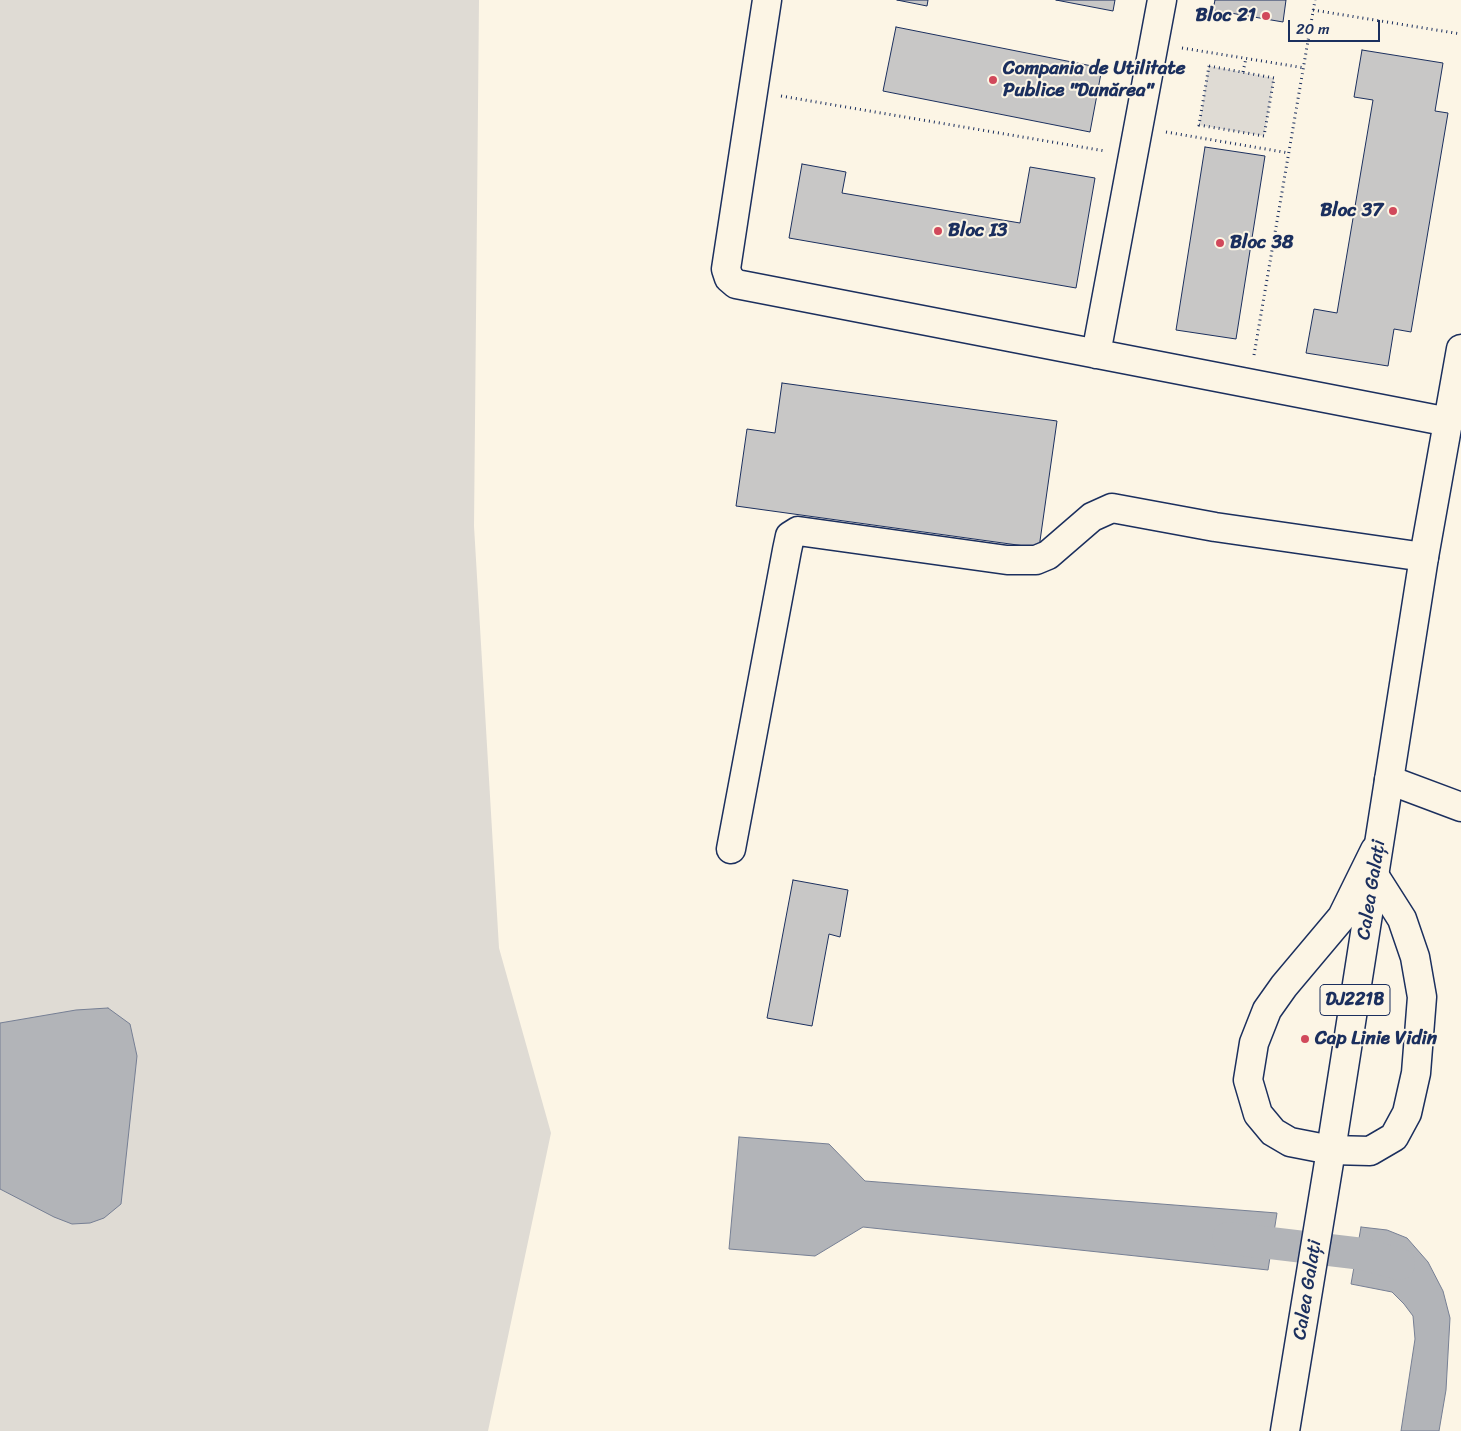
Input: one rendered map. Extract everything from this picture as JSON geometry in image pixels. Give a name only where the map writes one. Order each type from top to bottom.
[{"type":"street","points":[[767,0],[726,269],[729,278],[736,284],[1448,422]]},
{"type":"street","points":[[1096,354],[1162,0]]},
{"type":"street","name":"Calea Galați","points":[[1285,1431],[1424,557],[1461,349]]},
{"type":"street","points":[[731,849],[787,550],[790,536],[798,531],[1007,560],[1036,560],[1048,555],[1092,518],[1112,508],[1215,527],[1424,557]]},
{"type":"street","points":[[1389,780],[1461,807]]},
{"type":"street","points":[[1374,875],[1402,919],[1415,958],[1422,997],[1416,1073],[1407,1112],[1394,1137],[1370,1151],[1331,1150],[1290,1142],[1273,1132],[1258,1114],[1248,1080],[1254,1043],[1267,1010],[1284,986],[1342,917],[1380,842]]},
{"type":"path","points":[[1249,383],[1315,0]]},
{"type":"path","points":[[1313,10],[1461,34]]},
{"type":"path","points":[[1154,44],[1304,68]]},
{"type":"path","points":[[1243,72],[1246,58]]},
{"type":"path","points":[[1209,66],[1243,72],[1274,78],[1264,136],[1199,125],[1209,66]]},
{"type":"path","points":[[754,92],[1133,156]]},
{"type":"path","points":[[1138,128],[1289,153]]},
{"type":"shaded area","points":[[0,0],[479,0],[474,526],[499,948],[551,1133],[488,1431],[0,1431]]},
{"type":"shaded area","points":[[1209,66],[1274,78],[1264,136],[1199,125]]},
{"type":"shaded area","points":[[108,1008],[130,1024],[137,1056],[121,1204],[104,1218],[90,1223],[72,1224],[54,1217],[0,1189],[0,1023],[76,1010]]},
{"type":"shaded area","points":[[739,1137],[829,1144],[865,1181],[1277,1213],[1268,1270],[863,1227],[815,1256],[729,1249]]},
{"type":"shaded area","points":[[1361,1227],[1387,1230],[1407,1238],[1428,1262],[1443,1291],[1450,1318],[1446,1390],[1439,1431],[1401,1431],[1415,1339],[1413,1316],[1392,1292],[1351,1284]]},
{"type":"building","points":[[897,0],[928,0],[927,6]]},
{"type":"building","points":[[1056,0],[1115,0],[1113,11]]},
{"type":"building","name":"Bloc 21","points":[[1215,0],[1286,0],[1283,22],[1213,10]]},
{"type":"building","name":"Compania de Utilitate Publice \"Dunărea\"","points":[[896,27],[1102,68],[1090,132],[883,91]]},
{"type":"building","name":"Bloc 37","points":[[1362,50],[1443,63],[1435,111],[1448,113],[1411,332],[1394,329],[1388,366],[1306,353],[1314,309],[1337,313],[1373,100],[1354,97]]},
{"type":"building","name":"Bloc 38","points":[[1205,147],[1265,156],[1236,339],[1176,330]]},
{"type":"building","name":"Bloc I3","points":[[802,164],[846,172],[842,193],[1020,223],[1030,167],[1095,178],[1076,288],[789,238]]},
{"type":"building","points":[[782,383],[1057,421],[1039,548],[736,506],[747,429],[775,433]]},
{"type":"building","points":[[793,880],[848,890],[840,937],[829,934],[812,1026],[767,1018]]},
{"type":"waterway","points":[[1228,1238],[1363,1254],[1399,1264]]},
{"type":"place","name":"Bloc 21","points":[[1266,16]]},
{"type":"place","name":"Compania de Utilitate Publice \"Dunărea\"","points":[[993,80]]},
{"type":"place","name":"Bloc 37","points":[[1393,211]]},
{"type":"place","name":"Bloc I3","points":[[938,231]]},
{"type":"place","name":"Bloc 38","points":[[1220,243]]},
{"type":"place","name":"Cap Linie Vidin","points":[[1305,1039]]}]
